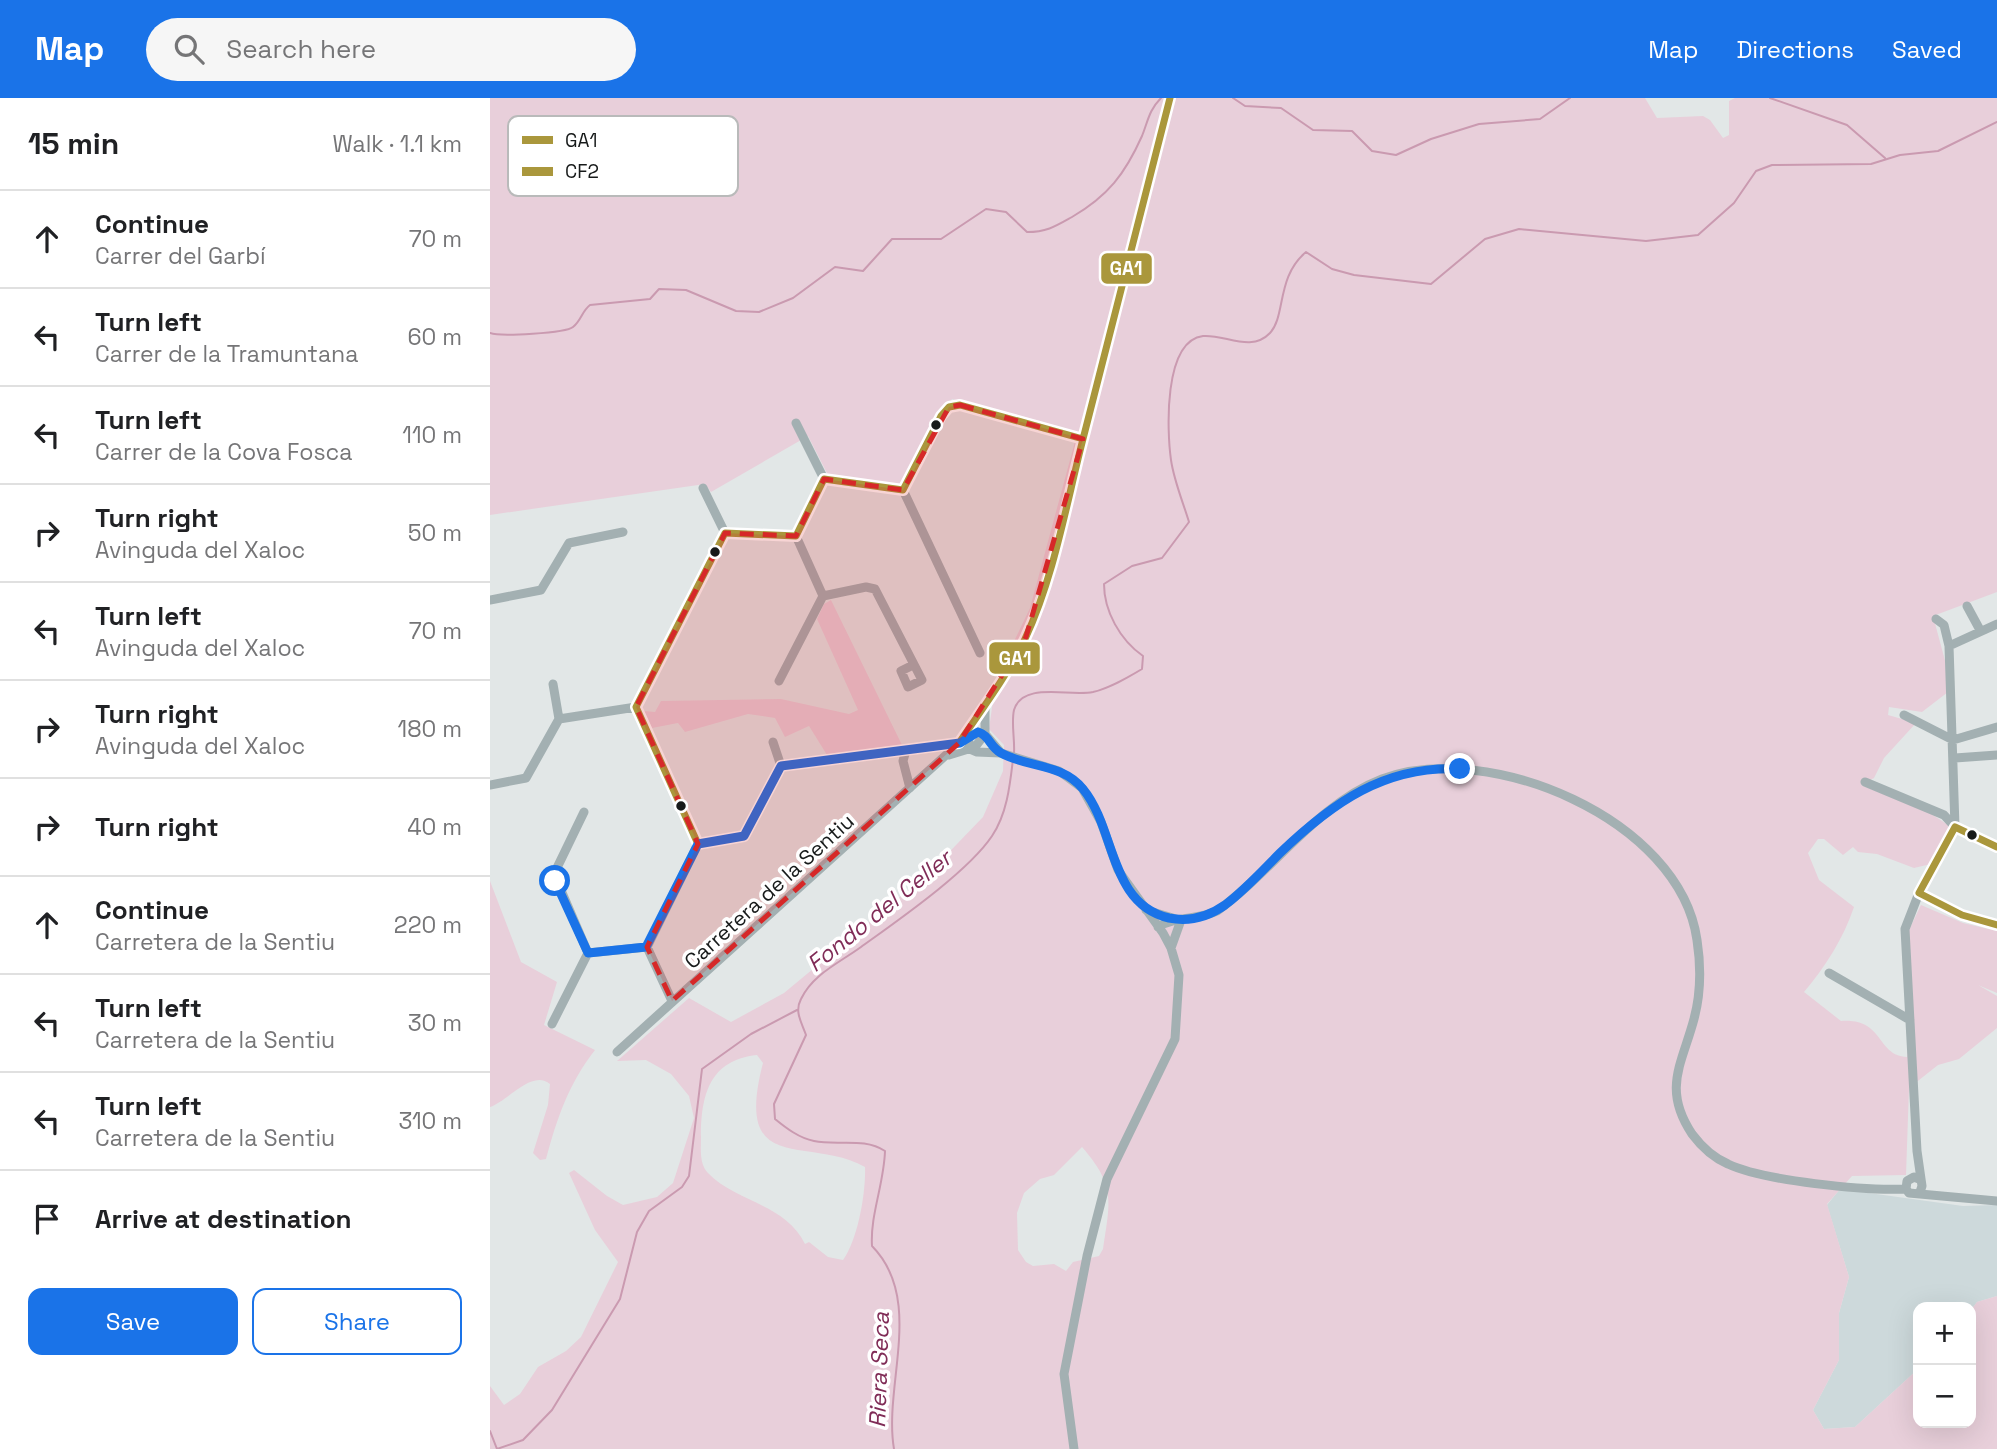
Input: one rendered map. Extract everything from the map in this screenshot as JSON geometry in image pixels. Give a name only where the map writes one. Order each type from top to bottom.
[{"type":"street","points":[[944,757],[970,749],[983,738],[983,718],[987,703],[1026,637],[1049,572],[1170,98]]},
{"type":"street","points":[[903,490],[941,416],[949,407],[960,405],[1083,439]]},
{"type":"street","points":[[796,423],[824,479]]},
{"type":"street","points":[[824,479],[903,490]]},
{"type":"street","points":[[796,536],[824,479]]},
{"type":"street","points":[[703,488],[725,533]]},
{"type":"street","points":[[903,490],[980,653]]},
{"type":"street","points":[[490,600],[541,590],[569,542],[623,532]]},
{"type":"street","points":[[725,533],[796,536]]},
{"type":"street","points":[[636,707],[725,533]]},
{"type":"street","points":[[796,536],[823,596]]},
{"type":"street","points":[[823,596],[866,587],[875,589],[913,665]]},
{"type":"street","points":[[779,681],[823,596]]},
{"type":"street","points":[[1967,606],[1980,630]]},
{"type":"street","points":[[1920,1192],[1922,1184],[1919,1179],[1905,929],[1919,893],[1955,827],[1955,758],[1949,646],[1944,625],[1936,619]]},
{"type":"street","points":[[1949,646],[1997,624]]},
{"type":"street","points":[[490,785],[526,778],[559,719],[553,684]]},
{"type":"street","name":"Carretera de la Sentiu","points":[[617,1052],[944,757],[964,737],[987,703]]},
{"type":"street","points":[[559,719],[636,707]]},
{"type":"street","points":[[636,707],[698,844]]},
{"type":"street","points":[[1904,715],[1954,740],[1997,727]]},
{"type":"street","points":[[781,766],[946,744],[978,732],[1004,754]]},
{"type":"street","points":[[964,737],[970,749],[1004,754],[1059,771],[1082,788],[1101,822],[1118,870],[1171,948],[1180,991],[1175,1039],[1120,1150],[1102,1195],[1067,1352],[1065,1384],[1074,1449]]},
{"type":"street","points":[[698,844],[744,836],[781,766],[773,742]]},
{"type":"street","points":[[905,750],[903,761],[910,788]]},
{"type":"street","points":[[889,752],[903,761]]},
{"type":"street","points":[[1955,758],[1997,755]]},
{"type":"street","points":[[1161,930],[1181,920],[1217,911],[1324,816],[1381,780],[1418,770],[1440,768],[1493,774],[1531,783],[1623,827],[1671,874],[1682,896],[1697,937],[1699,981],[1693,1021],[1675,1076],[1676,1092],[1681,1115],[1694,1136],[1711,1154],[1746,1171],[1863,1188],[1906,1189],[1912,1194],[1920,1192],[1997,1200]]},
{"type":"street","points":[[1865,782],[1944,815],[1955,827],[1997,846]]},
{"type":"street","points":[[584,812],[554,874],[588,953]]},
{"type":"street","points":[[646,947],[698,844]]},
{"type":"street","points":[[1919,893],[1962,915],[1997,925]]},
{"type":"street","points":[[1146,910],[1181,920]]},
{"type":"street","points":[[1171,948],[1181,920]]},
{"type":"street","points":[[646,947],[672,1001]]},
{"type":"street","points":[[588,953],[646,947]]},
{"type":"street","points":[[552,1024],[588,953]]},
{"type":"street","points":[[1829,973],[1910,1020]]},
{"type":"street","points":[[1906,1189],[1909,1179],[1919,1179]]},
{"type":"highlighted area","points":[[960,405],[1083,439],[1026,637],[959,743],[672,1001],[647,947],[698,844],[636,707],[725,533],[796,536],[824,479],[903,490],[949,407]]},
{"type":"shaded area","points":[[490,98],[1645,98],[1657,118],[1703,116],[1710,120],[1723,138],[1729,135],[1729,101],[1735,98],[1997,98],[1997,592],[1933,616],[1947,668],[1948,692],[1922,712],[1889,707],[1888,715],[1916,723],[1884,758],[1874,778],[1861,785],[1930,813],[1951,827],[1935,863],[1914,868],[1877,854],[1858,852],[1853,847],[1843,855],[1824,839],[1818,839],[1808,853],[1819,880],[1854,907],[1833,952],[1804,992],[1841,1021],[1866,1025],[1890,1051],[1907,1057],[1912,1014],[1909,930],[1921,905],[1963,923],[1997,931],[1997,993],[1978,985],[1997,996],[1997,1028],[1959,1059],[1938,1065],[1909,1088],[1906,1175],[1852,1176],[1827,1204],[1849,1277],[1839,1313],[1839,1360],[1813,1410],[1824,1429],[1855,1427],[1913,1374],[1913,1428],[1976,1428],[1976,1303],[1997,1296],[1997,1449],[490,1449],[490,1386],[504,1405],[520,1394],[538,1367],[566,1351],[581,1337],[618,1262],[595,1230],[569,1173],[574,1170],[623,1205],[657,1197],[673,1183],[694,1118],[689,1096],[671,1074],[646,1060],[617,1061],[689,998],[731,1022],[784,993],[930,872],[983,817],[1003,771],[1004,745],[989,729],[996,679],[1030,608],[1077,434],[952,399],[899,486],[829,477],[808,436],[711,492],[705,484],[490,515]],"holes":[[[757,1055],[763,1063],[756,1099],[758,1123],[767,1138],[781,1146],[843,1158],[865,1167],[860,1215],[853,1240],[843,1260],[828,1257],[809,1242],[805,1244],[785,1220],[720,1183],[703,1165],[703,1108],[706,1094],[718,1072],[741,1058]],[[1082,1147],[1101,1173],[1108,1195],[1108,1206],[1103,1249],[1099,1256],[1073,1262],[1066,1271],[1054,1264],[1033,1266],[1026,1262],[1018,1250],[1017,1213],[1024,1193],[1040,1179],[1054,1175]]]},
{"type":"shaded area","points":[[831,600],[902,745],[827,755],[809,726],[785,737],[775,718],[748,714],[685,732],[678,723],[652,728],[644,711],[655,712],[661,701],[781,699],[849,714],[858,710],[817,619],[824,604]]},
{"type":"shaded area","points":[[490,881],[521,962],[557,982],[544,1025],[595,1050],[578,1075],[565,1102],[546,1159],[540,1160],[533,1153],[548,1105],[550,1084],[543,1080],[528,1083],[490,1107]]},
{"type":"shaded area","points":[[1840,1189],[1963,1206],[1997,1205],[1997,1296],[1976,1303],[1913,1302],[1913,1374],[1855,1427],[1824,1429],[1813,1410],[1839,1360],[1839,1313],[1849,1277],[1827,1205]]},
{"type":"waterway","points":[[490,333],[546,333],[568,329],[576,325],[590,305],[650,299],[659,289],[686,290],[736,311],[759,312],[793,298],[835,267],[863,271],[892,239],[941,239],[986,209],[1006,212],[1027,232],[1051,228],[1085,209],[1114,183],[1129,162],[1151,111],[1161,98]]},
{"type":"waterway","points":[[1233,98],[1245,106],[1281,108],[1313,130],[1352,131],[1372,151],[1396,155],[1431,139],[1479,124],[1540,119],[1570,98]]},
{"type":"waterway","points":[[1770,98],[1847,125],[1885,158]]},
{"type":"waterway","points":[[1014,753],[1013,720],[1019,701],[1037,693],[1093,692],[1142,669],[1143,656],[1127,642],[1110,614],[1104,584],[1132,566],[1162,558],[1189,522],[1172,468],[1169,410],[1174,370],[1190,342],[1203,336],[1255,342],[1270,333],[1275,326],[1290,273],[1306,252],[1332,269],[1354,275],[1431,284],[1485,239],[1519,229],[1646,241],[1698,235],[1734,203],[1756,171],[1772,165],[1871,164],[1900,155],[1938,151],[1997,122]]},
{"type":"waterway","name":"Riera Seca","points":[[894,1449],[892,1424],[899,1317],[896,1292],[888,1268],[872,1246],[873,1223],[885,1151],[868,1144],[823,1142],[803,1138],[775,1119],[774,1104],[806,1035],[798,1008],[806,990],[827,970],[931,895],[981,850],[1001,818],[1013,759]]},
{"type":"waterway","name":"Fondo del Celler","points":[[497,1449],[523,1440],[552,1410],[620,1299],[637,1232],[649,1211],[682,1187],[689,1176],[702,1069],[751,1034],[797,1010]]},
{"type":"waterway","name":"Fondo del Celler","points":[[490,1431],[497,1449]]},
{"type":"transit line","name":"GA1","points":[[1083,439],[1170,98]]},
{"type":"transit line","name":"GA1","points":[[960,405],[1083,439],[1044,591],[1025,639],[1010,666],[959,743],[781,766],[744,836],[698,844],[636,707],[725,533],[796,536],[824,479],[903,490],[941,416],[949,407],[960,405]]},
{"type":"transit line","name":"CF2","points":[[1997,847],[1955,827],[1919,893],[1962,915],[1997,925]]},
{"type":"route","points":[[555,881],[588,953],[646,947],[698,844],[735,840],[744,836],[751,828],[781,766],[960,743],[978,732],[985,734],[1001,753],[1059,771],[1068,775],[1082,788],[1101,822],[1118,870],[1146,910],[1181,920],[1198,918],[1217,911],[1233,899],[1283,850],[1324,816],[1372,784],[1418,770],[1460,769]]}]
